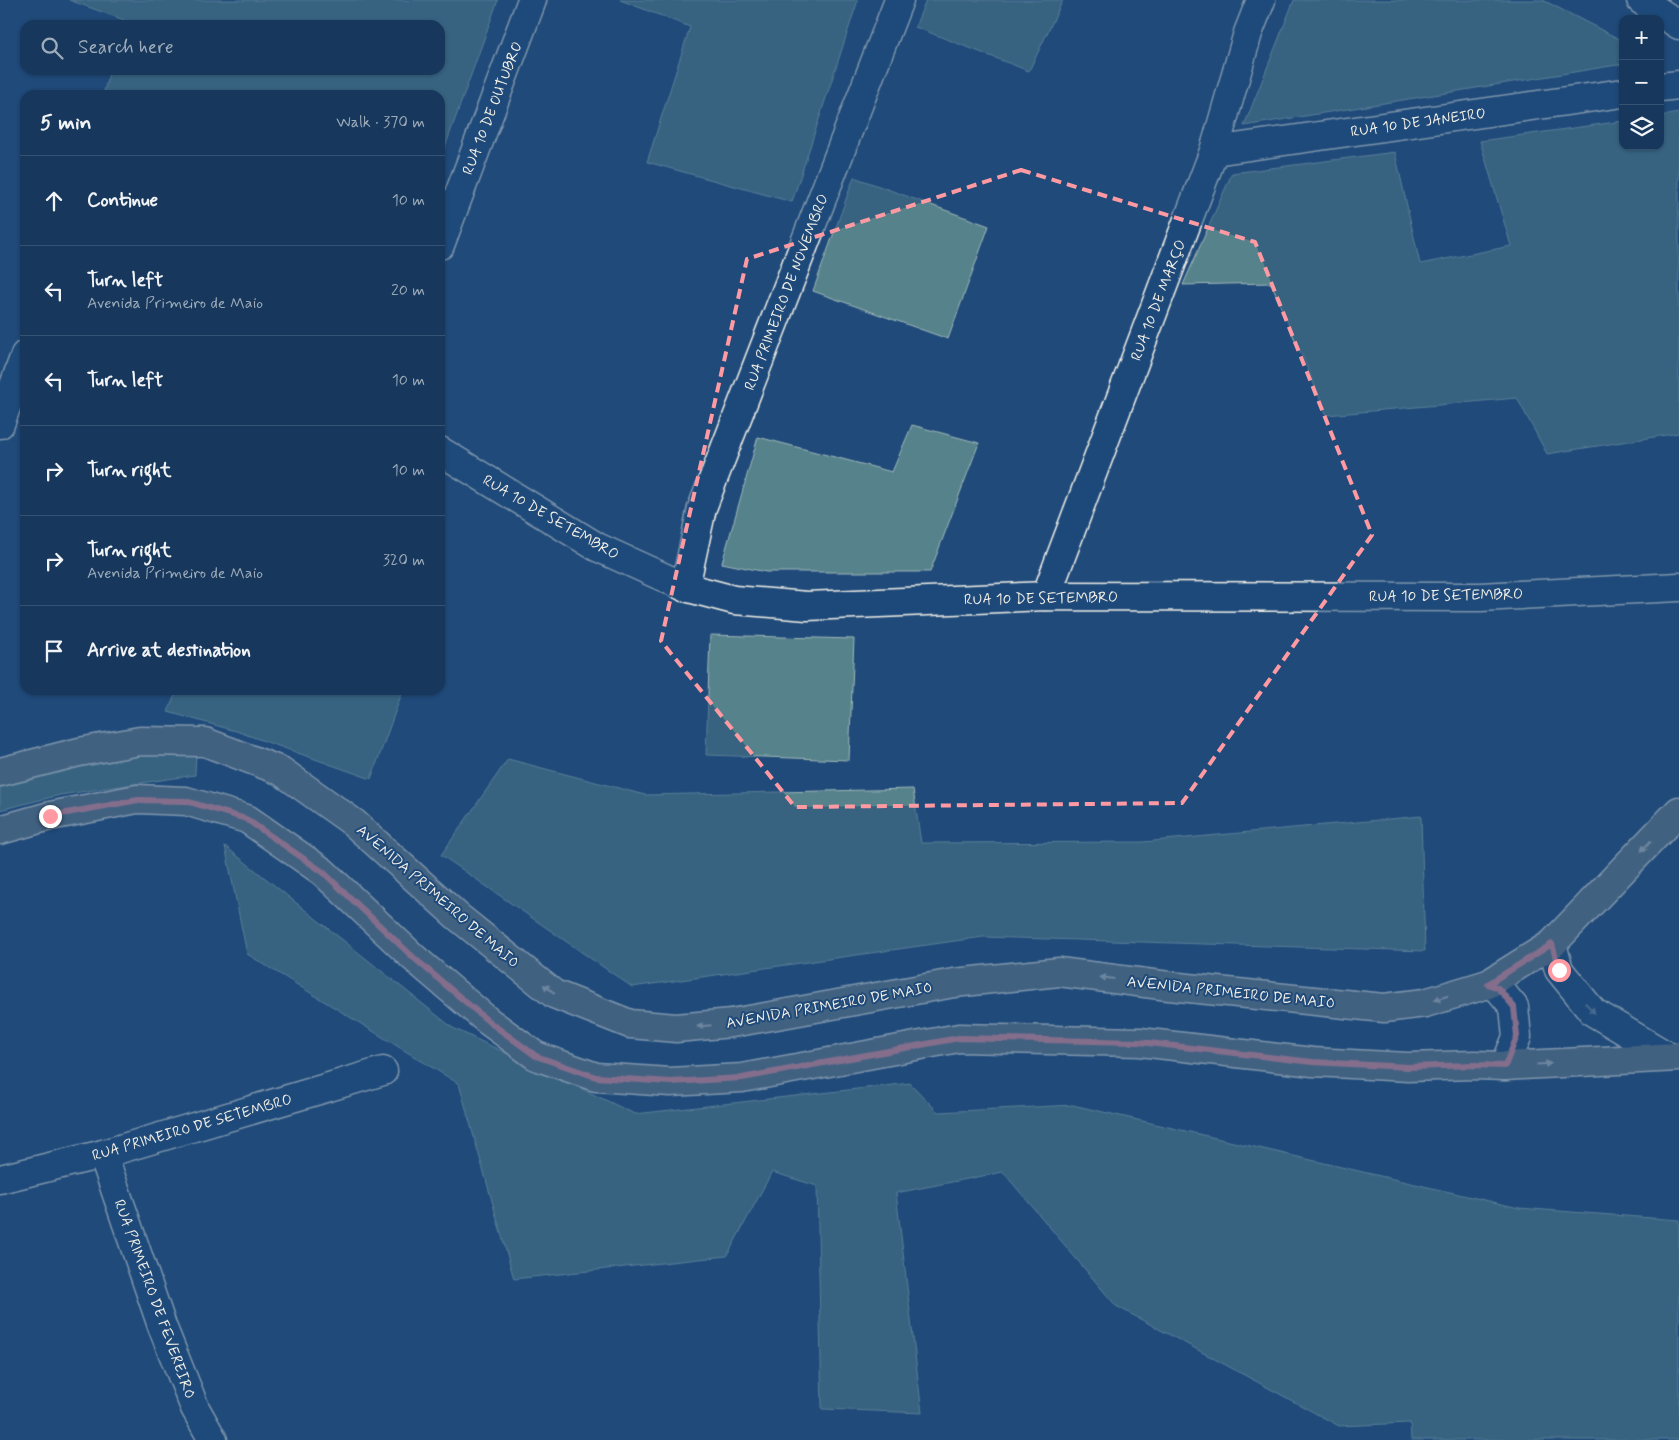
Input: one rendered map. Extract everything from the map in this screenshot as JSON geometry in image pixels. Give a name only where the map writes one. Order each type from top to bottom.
[{"type":"main road","name":"AVENIDA PRIMEIRO DE MAIO","points":[[0,772],[79,752],[140,741],[206,742],[282,770],[354,823],[457,916],[554,994],[630,1024],[676,1028],[732,1024],[954,983],[1059,972],[1169,986],[1384,1008],[1425,1003],[1488,984],[1552,944],[1679,811]]},
{"type":"main road","points":[[0,830],[50,816],[138,800],[186,801],[246,819],[323,872],[414,958],[488,1021],[536,1056],[596,1077],[670,1082],[742,1078],[959,1038],[1140,1042],[1312,1062],[1408,1067],[1505,1066],[1674,1057]]},
{"type":"street","name":"RUA 10 DE OUTUBRO","points":[[445,232],[532,0]]},
{"type":"street","name":"RUA PRIMEIRO DE NOVEMBRO","points":[[685,588],[702,508],[899,0]]},
{"type":"street","name":"RUA 10 DE MARÇO","points":[[1046,596],[1214,151],[1248,33],[1261,0]]},
{"type":"street","points":[[1641,0],[1679,25]]},
{"type":"street","points":[[1664,87],[1679,85]]},
{"type":"street","name":"RUA 10 DE JANEIRO","points":[[1214,151],[1619,94]]},
{"type":"street","points":[[0,424],[20,369]]},
{"type":"street","name":"RUA 10 DE SETEMBRO","points":[[445,455],[597,547],[685,588],[734,600],[806,606],[1046,596],[1480,596],[1679,587]]},
{"type":"street","points":[[1552,944],[1559,970],[1594,1012],[1674,1057]]},
{"type":"street","points":[[1488,984],[1498,988],[1514,1007],[1517,1036],[1505,1066]]},
{"type":"street","name":"RUA PRIMEIRO DE SETEMBRO","points":[[0,1179],[103,1154],[383,1071]]},
{"type":"street","name":"RUA PRIMEIRO DE FEVEREIRO","points":[[103,1154],[162,1326],[195,1408],[214,1440]]},
{"type":"highlighted area","points":[[1021,170],[1255,242],[1372,535],[1182,803],[795,807],[661,641],[747,259]]},
{"type":"green space","points":[[69,0],[498,0],[445,147],[445,90],[104,90],[109,75],[445,75],[445,20],[124,20]]},
{"type":"green space","points":[[620,0],[858,0],[792,202],[647,162],[690,27]]},
{"type":"green space","points":[[926,0],[1063,0],[1029,71],[915,27]]},
{"type":"green space","points":[[1294,0],[1543,0],[1619,39],[1619,65],[1244,126]]},
{"type":"green space","points":[[1679,113],[1679,433],[1547,454],[1517,398],[1327,415],[1271,283],[1183,285],[1232,173],[1395,152],[1420,264],[1511,246],[1480,141],[1619,122],[1619,150],[1664,150],[1664,115]]},
{"type":"green space","points":[[854,177],[989,226],[948,339],[813,291]]},
{"type":"green space","points":[[912,425],[979,443],[930,572],[766,572],[722,563],[758,437],[892,472]]},
{"type":"green space","points":[[710,635],[854,639],[849,760],[706,755]]},
{"type":"green space","points":[[175,695],[401,695],[371,779],[236,731],[168,712]]},
{"type":"green space","points":[[196,753],[195,775],[60,795],[0,810],[0,779],[104,754]]},
{"type":"green space","points":[[508,759],[645,795],[913,789],[921,843],[1143,842],[1421,816],[1425,951],[983,937],[632,987],[441,855]]},
{"type":"green space","points":[[225,846],[453,1028],[635,1114],[910,1083],[938,1112],[1073,1105],[1519,1208],[1679,1220],[1679,1440],[1411,1440],[1410,1423],[1339,1426],[1116,1306],[1003,1172],[896,1193],[922,1413],[822,1409],[817,1186],[772,1172],[727,1256],[514,1279],[459,1084],[247,954]]},
{"type":"route","points":[[50,816],[138,800],[186,801],[246,819],[323,872],[414,958],[488,1021],[536,1056],[596,1077],[670,1082],[742,1078],[959,1038],[1140,1042],[1312,1062],[1408,1067],[1505,1066],[1517,1036],[1514,1007],[1498,988],[1488,984],[1552,944],[1559,970]]}]
